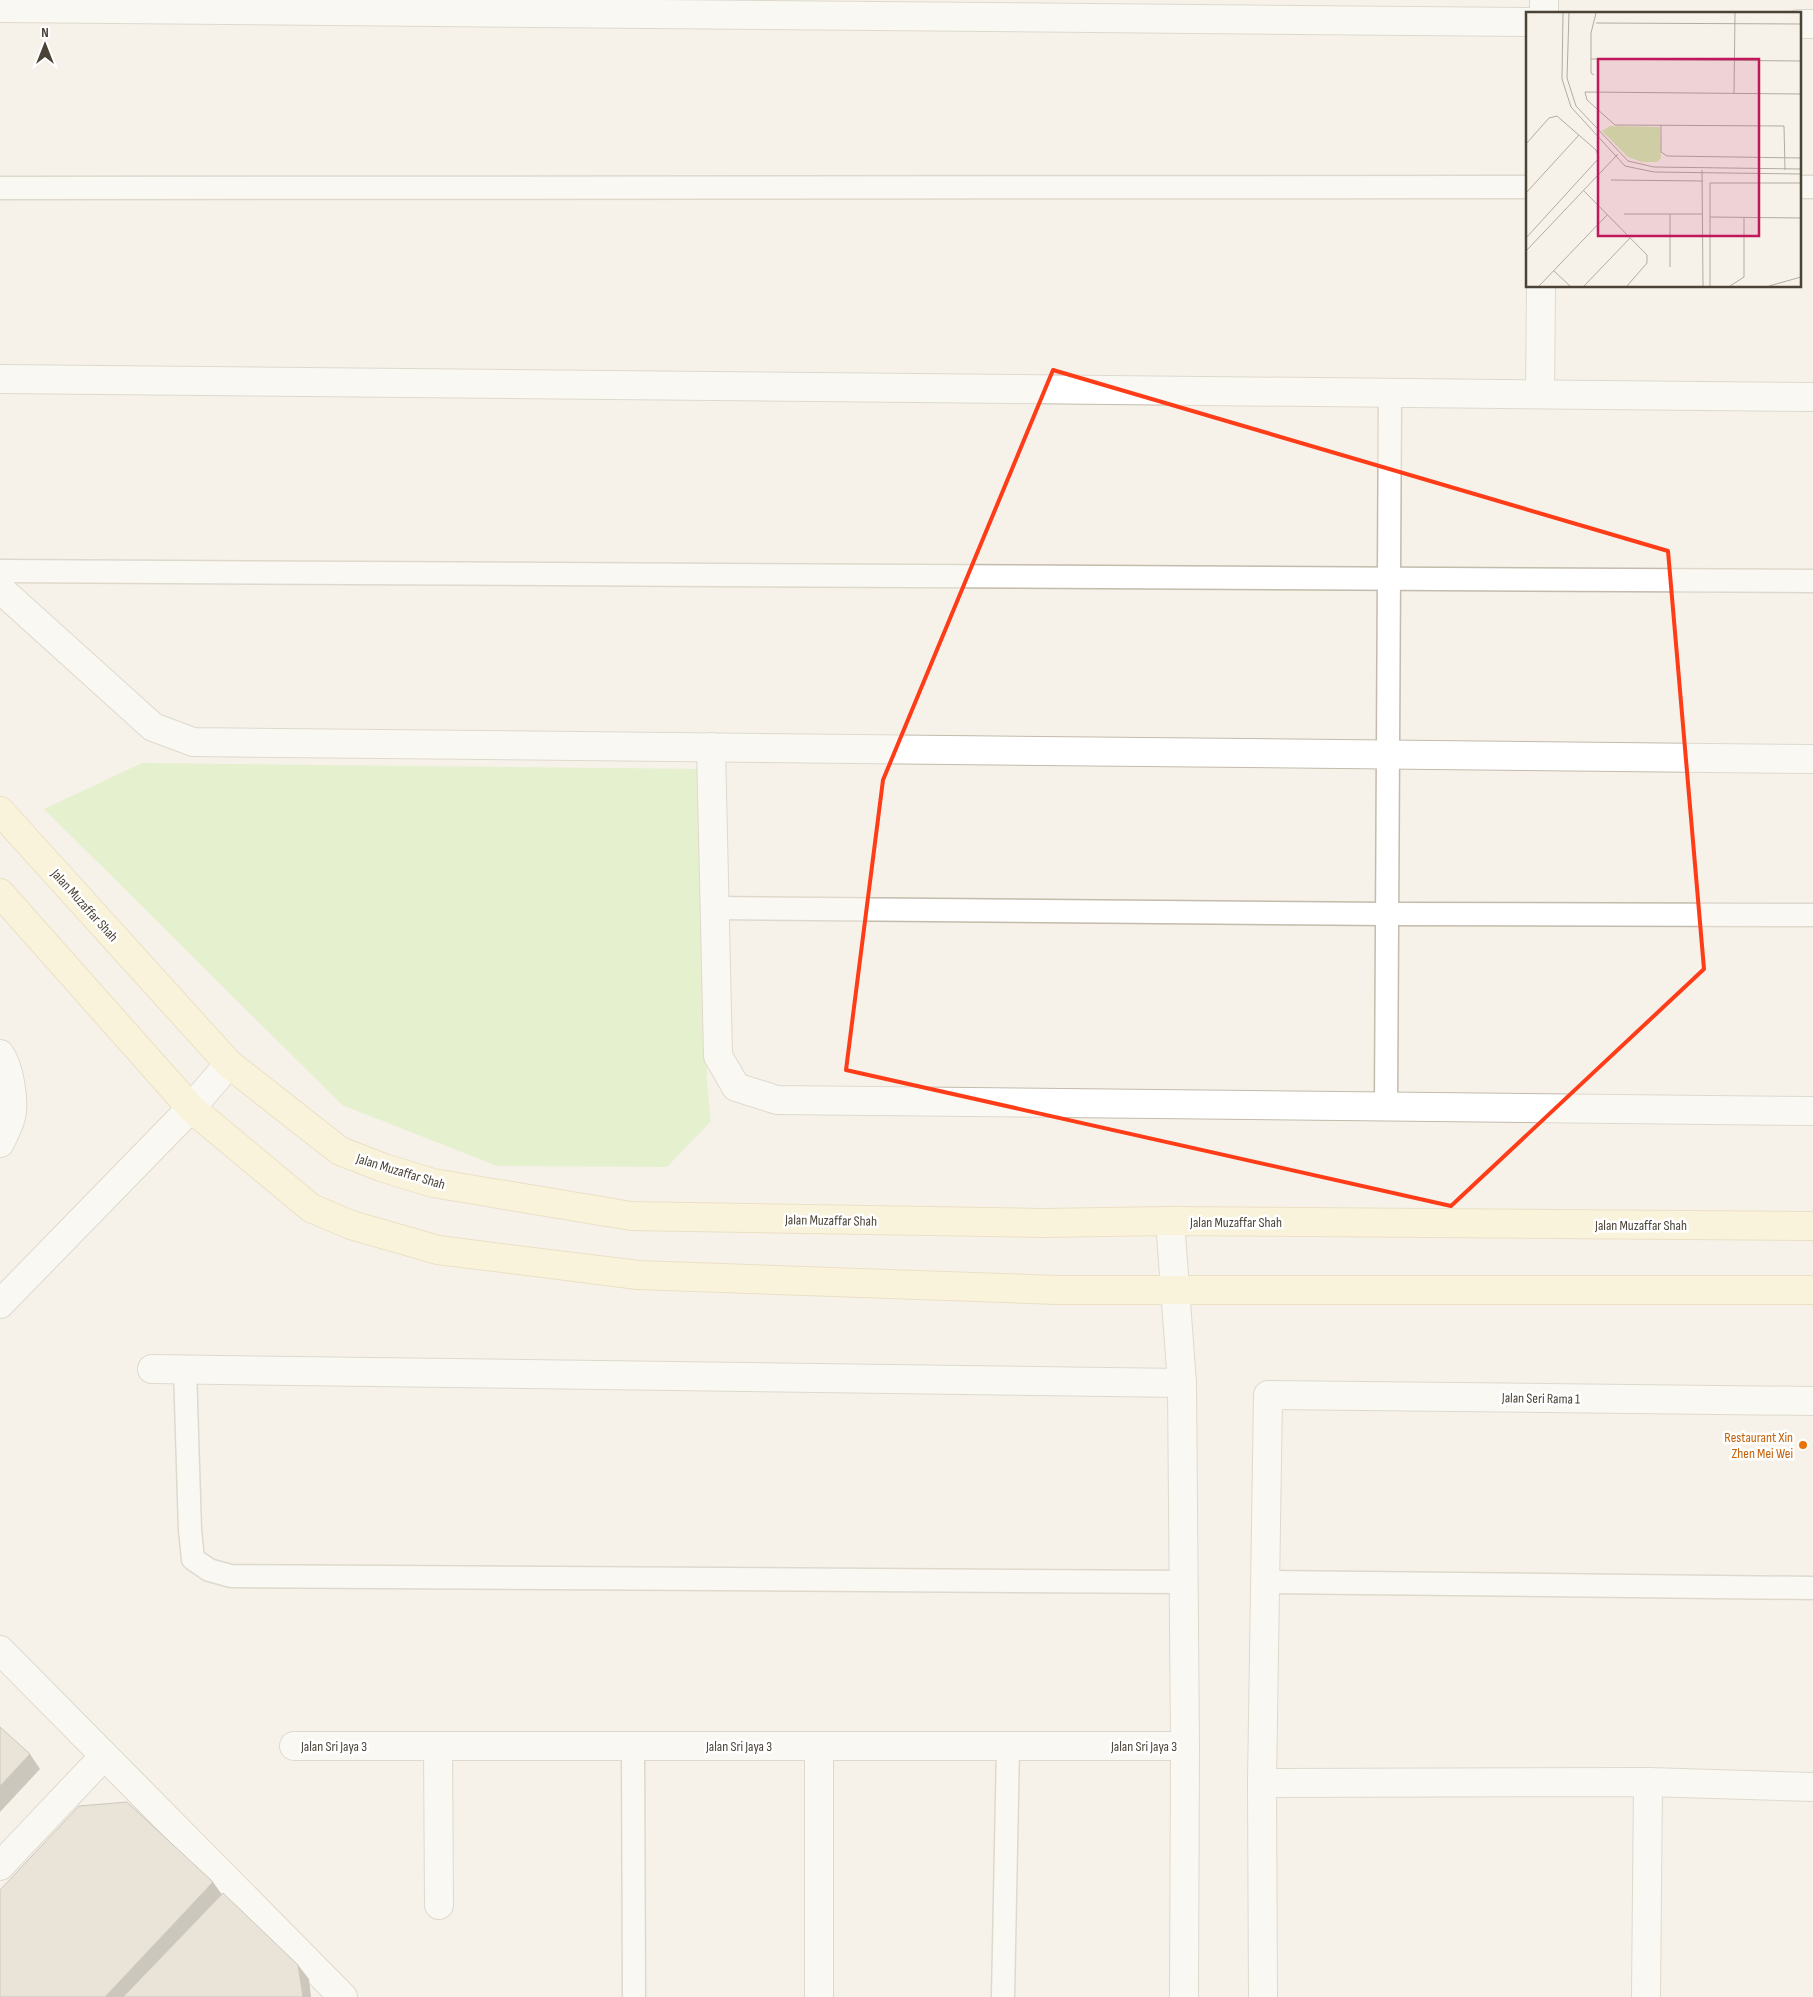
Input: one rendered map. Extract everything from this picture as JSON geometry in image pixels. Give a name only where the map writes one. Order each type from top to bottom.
[{"type":"main road","name":"Jalan Muzaffar Shah","points":[[0,811],[229,1064],[340,1151],[384,1168],[433,1183],[630,1216],[1043,1223],[1170,1221],[1813,1226]]},
{"type":"main road","points":[[0,893],[191,1108],[311,1208],[351,1225],[438,1250],[638,1276],[1057,1290],[1813,1290]]},
{"type":"street","points":[[0,8],[660,7],[1526,22]]},
{"type":"street","points":[[1800,24],[1813,24]]},
{"type":"street","points":[[1540,394],[1541,288]]},
{"type":"street","points":[[0,379],[1813,397]]},
{"type":"street","points":[[0,589],[153,727],[193,742],[1813,760]]},
{"type":"street","points":[[710,747],[718,1056],[736,1087],[777,1100],[1813,1111]]},
{"type":"street","points":[[0,1054],[11,1087],[11,1116],[0,1142]]},
{"type":"street","points":[[0,1304],[191,1108],[229,1064]]},
{"type":"street","points":[[1170,1221],[1182,1383],[1185,1746],[1184,1997]]},
{"type":"street","points":[[152,1369],[1182,1383]]},
{"type":"street","name":"Jalan Seri Rama 1","points":[[1265,1582],[1268,1395],[1813,1401]]},
{"type":"street","points":[[1263,1997],[1262,1783],[1265,1582]]},
{"type":"street","points":[[0,1650],[342,1997]]},
{"type":"street","name":"Jalan Sri Jaya 3","points":[[294,1746],[1185,1746]]},
{"type":"street","points":[[438,1746],[439,1905]]},
{"type":"street","points":[[819,1746],[819,1997]]},
{"type":"street","points":[[0,1866],[104,1756]]},
{"type":"street","points":[[1262,1783],[1648,1782],[1813,1787]]},
{"type":"street","points":[[1646,1997],[1648,1782]]},
{"type":"lane","points":[[0,188],[1526,187]]},
{"type":"lane","points":[[1800,187],[1813,187]]},
{"type":"lane","points":[[1386,1106],[1390,393]]},
{"type":"lane","points":[[0,571],[1813,580]]},
{"type":"lane","points":[[715,908],[1813,916]]},
{"type":"lane","points":[[185,1369],[190,1530],[193,1558],[209,1570],[231,1576],[1183,1582]]},
{"type":"lane","points":[[1265,1582],[1813,1588]]},
{"type":"lane","points":[[633,1746],[634,1997]]},
{"type":"lane","points":[[1003,1997],[1008,1746]]},
{"type":"highlighted area","points":[[1053,370],[1668,551],[1704,969],[1451,1206],[846,1070],[883,780]]},
{"type":"green space","points":[[142,763],[703,769],[707,1082],[711,1121],[667,1167],[497,1166],[342,1105],[44,809]]},
{"type":"building","points":[[0,1727],[30,1754],[0,1786]]},
{"type":"building","points":[[127,1802],[213,1882],[105,1997],[0,1997],[0,1890],[79,1806]]},
{"type":"building","points":[[223,1893],[298,1965],[303,1997],[123,1997]]},
{"type":"place","name":"Restaurant Xin Zhen Mei Wei","points":[[1803,1445]]}]
